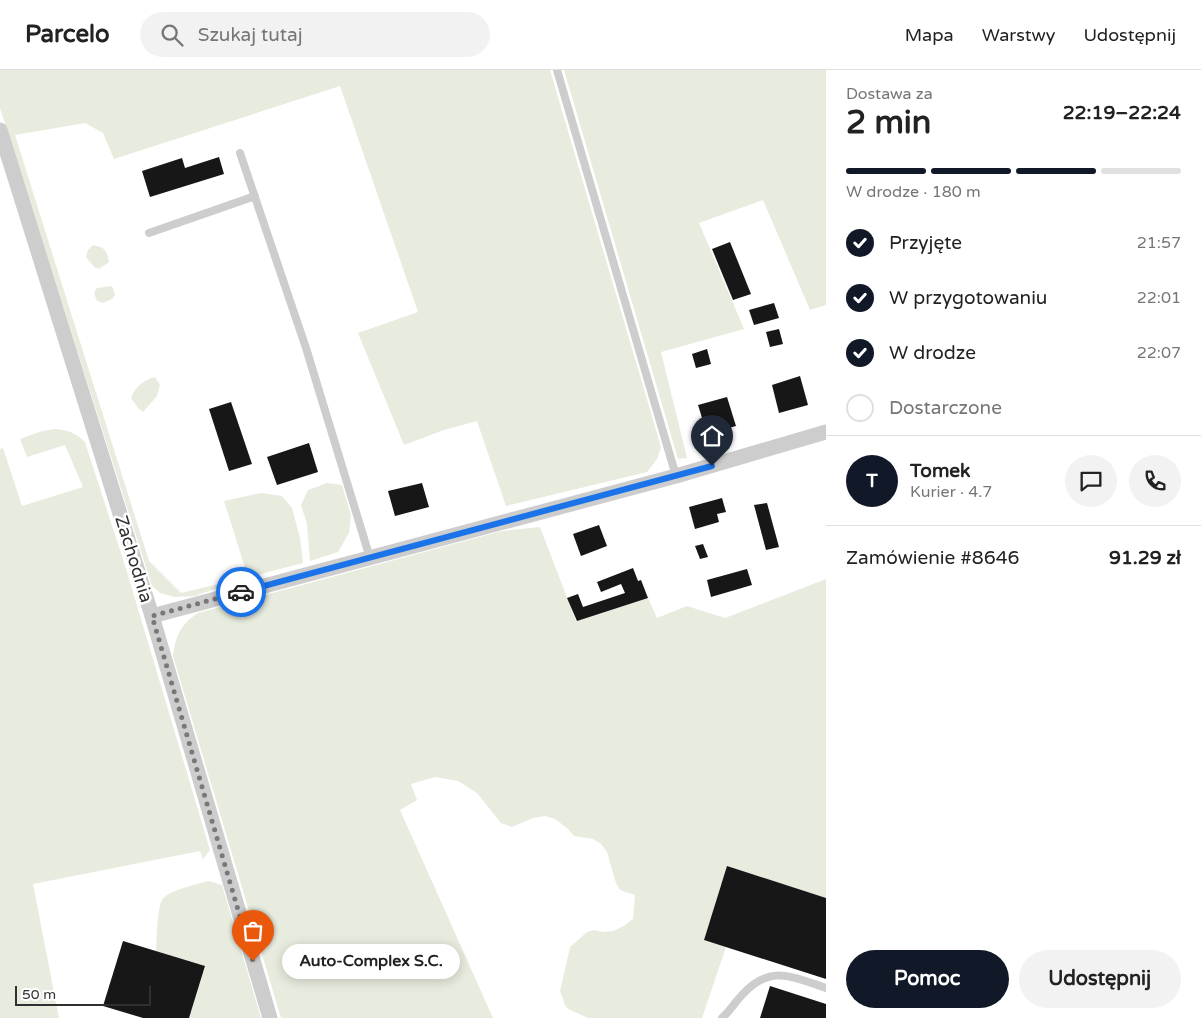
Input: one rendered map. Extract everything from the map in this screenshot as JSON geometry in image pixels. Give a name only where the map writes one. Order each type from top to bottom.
[{"type":"street","name":"Zachodnia","points":[[0,130],[152,616],[270,1018]]},
{"type":"street","points":[[152,616],[676,476],[826,432]]},
{"type":"lane","points":[[557,70],[676,476]]},
{"type":"lane","points":[[240,153],[306,348],[370,558]]},
{"type":"lane","points":[[149,232],[255,196]]},
{"type":"lane","points":[[722,1018],[744,993],[760,979],[773,976],[787,976],[826,988]]},
{"type":"shaded area","points":[[0,70],[550,70],[661,447],[657,459],[647,472],[506,506],[477,421],[444,430],[404,445],[358,333],[418,312],[340,86],[114,159],[103,133],[85,123],[15,135],[149,561],[181,593],[248,577],[224,501],[261,493],[282,496],[292,508],[300,538],[303,563],[249,577],[195,596],[175,597],[160,593],[152,586],[0,108]]},
{"type":"shaded area","points":[[564,70],[826,70],[826,305],[810,310],[763,200],[699,223],[744,329],[661,352],[687,458],[678,459]]},
{"type":"shaded area","points":[[93,245],[100,247],[106,252],[109,262],[99,269],[94,267],[86,257],[88,250]]},
{"type":"shaded area","points":[[112,286],[115,295],[112,299],[103,303],[97,301],[94,293],[97,288]]},
{"type":"shaded area","points":[[155,377],[160,385],[157,396],[143,412],[131,398],[140,384]]},
{"type":"shaded area","points":[[55,429],[72,432],[85,442],[127,572],[210,850],[203,859],[200,851],[33,884],[59,1018],[0,1018],[0,449],[3,448],[22,506],[83,487],[65,445],[27,457],[20,439],[42,431]]},
{"type":"shaded area","points":[[327,483],[342,485],[351,515],[349,533],[338,552],[310,561],[307,524],[301,505],[308,490]]},
{"type":"shaded area","points":[[540,527],[576,621],[648,598],[657,618],[687,606],[725,618],[826,579],[826,898],[727,867],[704,940],[726,947],[702,1018],[588,1018],[568,1009],[560,991],[570,947],[587,932],[594,930],[603,932],[613,931],[633,919],[635,895],[620,890],[616,883],[607,852],[601,844],[593,839],[574,836],[555,819],[545,816],[533,818],[512,827],[501,823],[477,793],[458,781],[435,777],[411,784],[417,800],[400,810],[493,1018],[281,1018],[173,656],[180,631],[198,613],[502,531]]},
{"type":"shaded area","points":[[209,881],[222,885],[261,1018],[189,1018],[205,967],[156,951],[160,904],[165,896],[177,890]]},
{"type":"building","points":[[219,157],[224,174],[150,197],[142,171],[182,158],[185,168]]},
{"type":"building","points":[[730,242],[751,294],[733,300],[712,249]]},
{"type":"building","points":[[774,303],[779,318],[754,325],[749,310]]},
{"type":"building","points":[[779,329],[783,344],[770,347],[766,332]]},
{"type":"building","points":[[707,349],[711,364],[696,368],[692,354]]},
{"type":"building","points":[[800,376],[808,405],[779,413],[772,385]]},
{"type":"building","points":[[727,397],[736,426],[707,434],[698,405]]},
{"type":"building","points":[[231,402],[252,464],[229,471],[209,409]]},
{"type":"building","points":[[309,443],[318,472],[277,485],[267,457]]},
{"type":"building","points":[[422,483],[429,507],[395,516],[388,491]]},
{"type":"building","points":[[722,498],[726,512],[717,514],[719,522],[695,529],[689,507]]},
{"type":"building","points":[[767,503],[779,547],[766,550],[754,505]]},
{"type":"building","points":[[599,525],[607,546],[581,556],[573,534]]},
{"type":"building","points":[[703,544],[708,557],[700,559],[695,546]]},
{"type":"building","points":[[633,568],[638,581],[641,580],[648,598],[577,621],[567,598],[578,594],[583,607],[625,593],[621,584],[601,592],[597,582]]},
{"type":"building","points":[[747,569],[752,585],[711,597],[707,580]]},
{"type":"building","points":[[727,866],[826,898],[826,979],[704,940]]},
{"type":"building","points":[[123,941],[205,966],[189,1018],[143,1018],[103,1006]]},
{"type":"building","points":[[770,986],[826,1004],[826,1018],[760,1018]]},
{"type":"way so far","points":[[241,592],[152,616],[253,961]]},
{"type":"place","name":"Auto-Complex S.C.","points":[[253,961]]},
{"type":"route","points":[[241,592],[712,466]]}]
